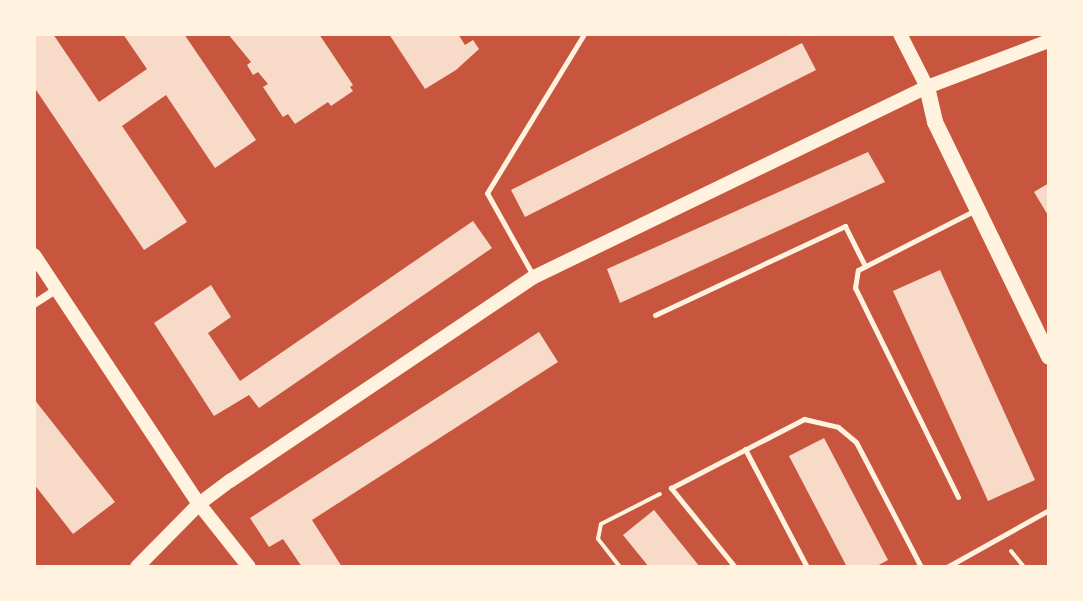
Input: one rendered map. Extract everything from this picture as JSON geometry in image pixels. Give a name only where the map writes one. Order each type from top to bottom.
[{"type":"main road","points":[[927,87],[935,122],[1049,357]]},
{"type":"street","points":[[900,34],[927,87]]},
{"type":"street","points":[[137,567],[199,504],[534,277],[927,87],[1049,41]]},
{"type":"street","points":[[34,255],[199,504],[249,567]]},
{"type":"street","points":[[34,304],[57,289]]},
{"type":"lane","points":[[534,277],[487,193],[584,34]]},
{"type":"lane","points":[[958,497],[855,288],[858,270],[976,210]]},
{"type":"lane","points":[[655,315],[845,226],[865,266]]},
{"type":"lane","points":[[735,567],[671,488],[804,419],[838,427],[856,442],[921,567]]},
{"type":"lane","points":[[745,449],[807,567]]},
{"type":"lane","points":[[947,567],[1049,510]]},
{"type":"path","points":[[620,567],[598,539],[601,524],[671,488]]},
{"type":"path","points":[[1011,551],[1024,567]]},
{"type":"building","points":[[34,34],[53,34],[99,102],[147,69],[123,34],[184,34],[256,140],[215,168],[166,95],[122,126],[187,222],[144,250],[34,87]]},
{"type":"building","points":[[228,34],[319,34],[353,85],[350,87],[353,91],[331,106],[328,102],[295,124],[288,114],[283,117],[263,87],[268,84],[258,72],[253,75],[247,65],[251,62]]},
{"type":"building","points":[[389,34],[458,34],[465,45],[473,40],[479,49],[456,70],[425,89]]},
{"type":"building","points":[[802,43],[816,70],[525,217],[511,190]]},
{"type":"building","points":[[868,152],[885,182],[620,303],[607,269]]},
{"type":"building","points":[[1049,183],[1049,217],[1034,192]]},
{"type":"building","points":[[473,221],[492,248],[259,408],[249,395],[214,416],[154,323],[211,285],[231,317],[208,333],[240,381]]},
{"type":"building","points":[[940,270],[1035,480],[988,501],[893,291]]},
{"type":"building","points":[[539,332],[558,362],[312,520],[342,567],[302,567],[283,539],[269,547],[250,518]]},
{"type":"building","points":[[34,399],[115,502],[73,534],[34,484]]},
{"type":"building","points":[[824,438],[888,560],[875,567],[847,567],[789,456]]},
{"type":"building","points":[[654,510],[700,567],[649,567],[623,535]]}]
